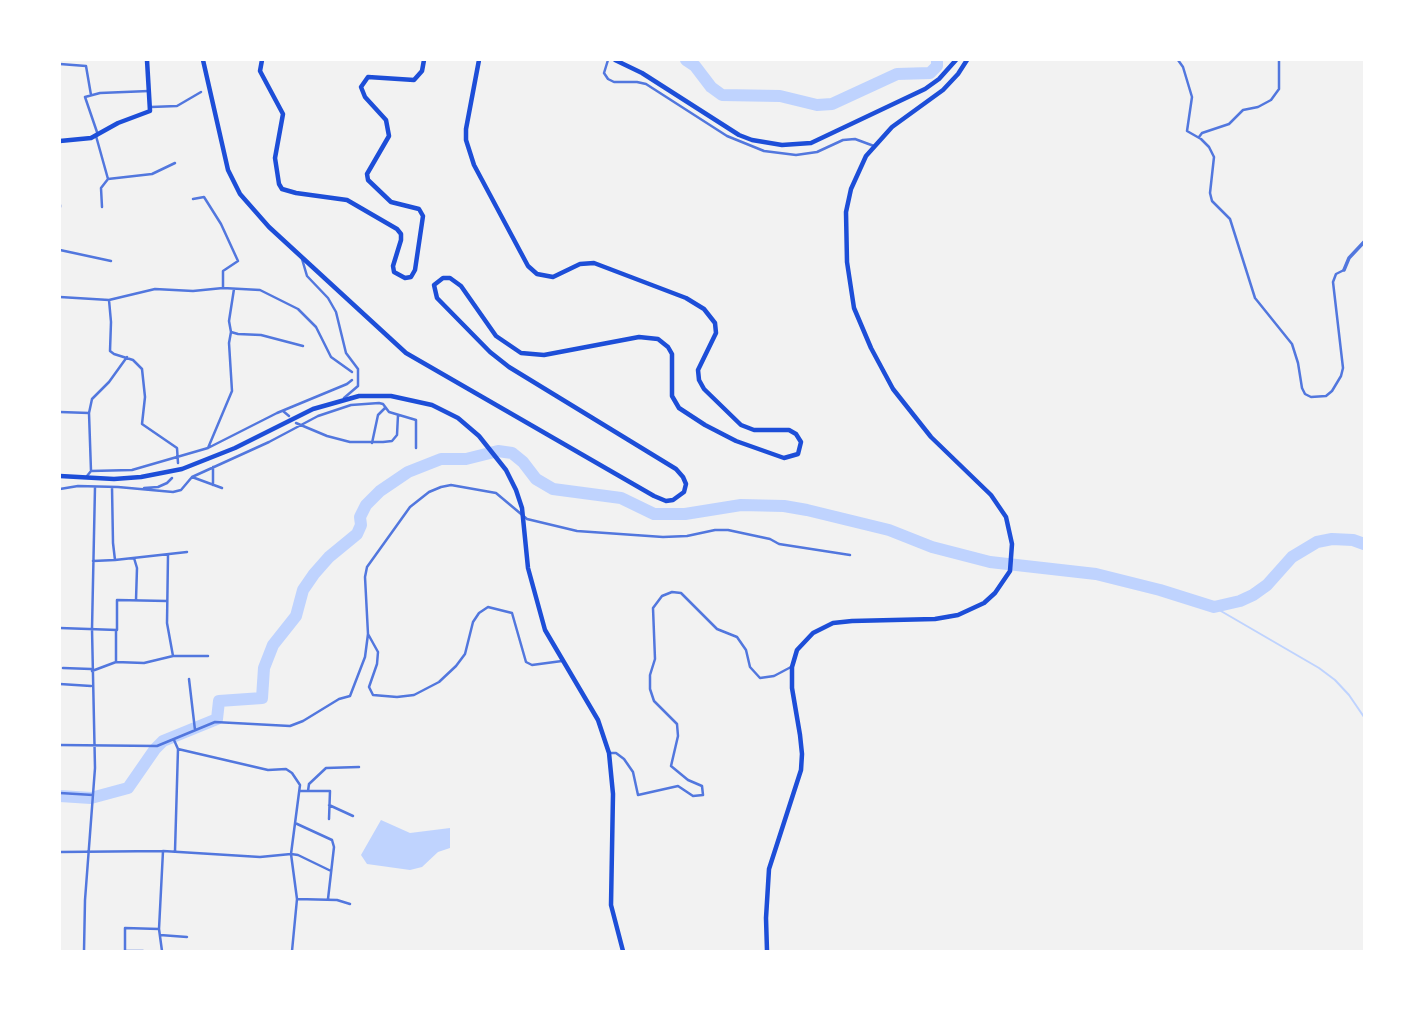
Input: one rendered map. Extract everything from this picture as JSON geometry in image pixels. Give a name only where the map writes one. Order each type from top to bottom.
[{"type":"main road","points":[[60,141],[97,135],[118,123],[147,113],[151,107],[148,60]]},
{"type":"main road","points":[[203,60],[229,170],[240,194],[269,227],[406,353],[654,496],[666,501],[673,500],[684,492],[686,484],[676,469],[587,412],[509,367],[490,352],[437,298],[434,285],[438,280],[443,278],[455,281],[496,336],[521,353],[544,355],[645,337],[658,339],[668,347],[673,361],[672,396],[679,408],[736,441],[784,458],[798,454],[801,442],[796,434],[789,430],[754,430],[741,425],[704,389],[698,370],[715,339],[715,323],[704,309],[685,298],[594,263],[580,264],[553,277],[537,274],[523,258],[474,165],[466,140],[479,60]]},
{"type":"main road","points":[[262,60],[260,71],[283,114],[275,158],[282,189],[303,195],[347,200],[397,229],[401,240],[393,267],[399,277],[405,278],[411,277],[415,270],[423,215],[419,209],[391,201],[368,180],[368,174],[389,136],[386,120],[365,97],[361,87],[368,77],[414,80],[422,72],[424,60]]},
{"type":"main road","points":[[615,60],[642,73],[739,135],[782,145],[811,143],[925,89],[939,79],[956,60]]},
{"type":"main road","points":[[767,951],[769,869],[775,844],[796,789],[803,754],[792,688],[792,667],[797,650],[813,633],[833,623],[935,619],[958,615],[984,603],[995,593],[1010,571],[1013,544],[1006,517],[991,495],[912,417],[880,367],[854,308],[847,262],[846,212],[857,173],[874,146],[892,127],[943,90],[958,75],[967,60]]},
{"type":"main road","points":[[60,476],[141,477],[182,469],[209,460],[288,420],[344,398],[371,395],[409,398],[445,411],[479,436],[506,470],[516,489],[522,508],[528,568],[545,630],[598,720],[608,753],[613,794],[610,889],[614,923],[623,951]]},
{"type":"street","points":[[608,60],[604,73],[608,79],[614,82],[646,84],[727,136],[764,151],[796,155],[817,152],[844,140],[855,139],[874,146]]},
{"type":"street","points":[[1178,60],[1183,66],[1192,97],[1187,131],[1209,147],[1214,157],[1210,193],[1212,201],[1230,219],[1255,298],[1292,344],[1302,388],[1305,394],[1311,397],[1326,396],[1341,376],[1343,368],[1333,282],[1335,274],[1344,270],[1349,258],[1364,242]]},
{"type":"street","points":[[1198,137],[1224,128],[1243,110],[1258,107],[1271,100],[1279,89],[1279,60]]},
{"type":"street","points":[[60,64],[86,66],[91,94]]},
{"type":"street","points":[[108,179],[85,97],[91,94],[149,92]]},
{"type":"street","points":[[151,107],[177,106],[201,92]]},
{"type":"street","points":[[102,206],[101,188],[108,179],[152,174],[175,163]]},
{"type":"street","points":[[193,199],[204,197],[221,224],[238,261],[223,271],[223,288]]},
{"type":"street","points":[[60,250],[111,261]]},
{"type":"street","points":[[302,258],[307,276],[337,312],[346,353],[358,369],[358,386],[344,398]]},
{"type":"street","points":[[60,297],[109,300],[155,289],[260,290],[298,309],[316,327],[331,357],[352,372]]},
{"type":"street","points":[[208,448],[232,391],[229,321],[234,289]]},
{"type":"street","points":[[109,300],[110,351],[138,363],[142,369],[145,397],[142,424],[177,447],[178,463]]},
{"type":"street","points":[[231,332],[261,335],[303,346]]},
{"type":"street","points":[[85,478],[90,471],[89,413],[92,399],[109,382],[127,357]]},
{"type":"street","points":[[90,471],[132,470],[208,448],[352,380]]},
{"type":"street","points":[[142,488],[157,492],[181,490],[192,477],[269,442],[298,424],[351,405],[379,403],[398,415],[416,420],[416,448]]},
{"type":"street","points":[[372,443],[378,415],[385,408]]},
{"type":"street","points":[[283,411],[289,416]]},
{"type":"street","points":[[60,412],[89,413]]},
{"type":"street","points":[[298,424],[349,442],[372,443],[392,441],[397,435],[398,415]]},
{"type":"street","points":[[213,467],[213,486]]},
{"type":"street","points":[[71,477],[78,486]]},
{"type":"street","points":[[192,477],[222,488]]},
{"type":"street","points":[[60,489],[78,486],[158,487],[167,484],[172,478]]},
{"type":"street","points":[[60,745],[157,746],[215,722],[290,726],[339,699],[350,696],[365,657],[368,634],[365,577],[371,558],[410,507],[429,492],[451,485],[496,493],[527,519],[577,531],[663,537],[728,530],[770,539],[779,544],[850,555]]},
{"type":"street","points":[[84,951],[95,746],[92,629],[95,487]]},
{"type":"street","points":[[112,487],[115,560]]},
{"type":"street","points":[[93,561],[187,552]]},
{"type":"street","points":[[168,554],[167,623],[173,656]]},
{"type":"street","points":[[134,558],[135,600]]},
{"type":"street","points":[[608,753],[616,753],[624,759],[633,772],[638,795],[678,786],[693,796],[703,795],[702,786],[673,770],[671,766],[678,736],[677,724],[653,701],[650,690],[650,675],[655,659],[653,608],[662,596],[672,592],[681,593],[717,629],[737,637],[746,650],[750,667],[760,678],[774,676],[792,667]]},
{"type":"street","points":[[116,662],[117,600],[167,601]]},
{"type":"street","points":[[368,634],[378,652],[369,687],[373,695],[414,695],[439,682],[465,654],[472,622],[488,607],[512,613],[526,662],[532,665],[562,661]]},
{"type":"street","points":[[60,628],[116,630]]},
{"type":"street","points":[[63,668],[92,670],[116,662],[144,663],[173,656],[208,656]]},
{"type":"street","points":[[189,679],[195,730]]},
{"type":"street","points":[[60,684],[92,686]]},
{"type":"street","points":[[174,740],[178,749],[175,852]]},
{"type":"street","points":[[178,749],[268,770],[286,769],[300,785],[290,854],[297,899],[292,951]]},
{"type":"street","points":[[308,791],[309,783],[326,768],[359,767]]},
{"type":"street","points":[[300,791],[330,791],[329,819]]},
{"type":"street","points":[[60,793],[92,797]]},
{"type":"street","points":[[330,805],[353,817]]},
{"type":"street","points":[[295,823],[332,840],[334,847],[328,899]]},
{"type":"street","points":[[162,951],[159,929],[163,851]]},
{"type":"street","points":[[60,852],[163,851],[260,857],[290,854],[298,855],[331,871]]},
{"type":"street","points":[[297,899],[328,899],[350,904]]},
{"type":"street","points":[[143,951],[125,951],[125,928],[159,929]]},
{"type":"street","points":[[160,935],[187,937]]},
{"type":"water","points":[[381,820],[410,833],[450,828],[450,848],[438,852],[422,867],[410,870],[367,864],[361,855]]},
{"type":"waterway","points":[[686,60],[722,95],[780,96],[817,105],[832,104],[897,74],[930,73],[937,66],[937,60]]},
{"type":"waterway","points":[[60,796],[91,798],[128,788],[163,741],[217,719],[219,701],[262,698],[264,668],[273,645],[296,616],[303,590],[314,574],[329,557],[357,534],[361,525],[360,517],[366,505],[380,491],[408,472],[441,459],[466,459],[498,451],[512,453],[536,479],[553,489],[621,498],[654,514],[685,514],[741,505],[784,506],[889,530],[932,547],[990,562],[1096,574],[1214,607],[1253,595],[1267,585],[1292,557],[1317,542],[1332,539],[1353,540],[1364,544]]},
{"type":"waterway","points":[[1214,607],[1319,668],[1349,695],[1364,717]]}]
